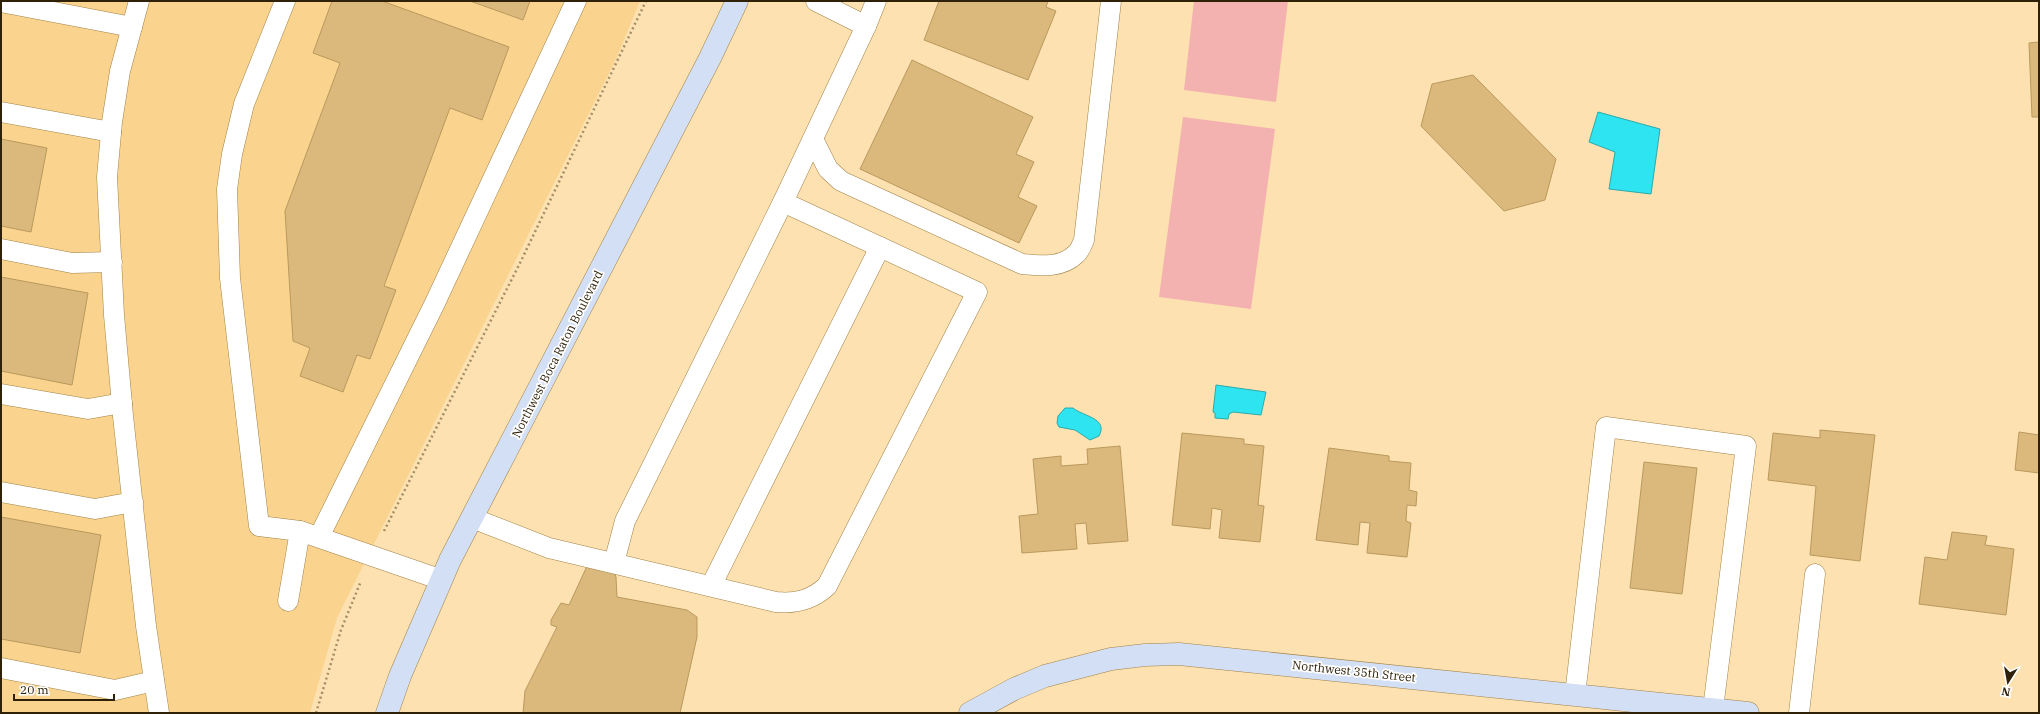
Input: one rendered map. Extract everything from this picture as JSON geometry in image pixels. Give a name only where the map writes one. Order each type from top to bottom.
[{"type":"street","name":"Northwest Boca Raton Boulevard","points":[[387,713],[400,676],[442,580],[472,518],[737,1]]},
{"type":"street","name":"Northwest 35th Street","points":[[970,713],[1014,689],[1046,676],[1111,659],[1145,655],[1213,656],[1748,713]]},
{"type":"lane","points":[[139,1],[120,71],[111,132],[107,177],[122,403],[146,626],[159,713]]},
{"type":"lane","points":[[285,1],[244,104],[232,154],[226,189],[230,278],[259,526],[300,531],[442,580]]},
{"type":"lane","points":[[319,537],[434,305],[576,1]]},
{"type":"lane","points":[[816,1],[866,26]]},
{"type":"lane","points":[[614,563],[625,521],[784,202],[866,26],[876,1]]},
{"type":"lane","points":[[813,139],[828,169],[841,181],[1022,264],[1044,267],[1060,264],[1077,254],[1084,240],[1111,1]]},
{"type":"lane","points":[[1,2],[132,27]]},
{"type":"lane","points":[[1,112],[111,132]]},
{"type":"lane","points":[[472,518],[549,548],[776,602],[791,603],[818,595],[827,586],[977,292],[784,202]]},
{"type":"lane","points":[[711,586],[880,247]]},
{"type":"lane","points":[[1,250],[72,263],[112,262]]},
{"type":"lane","points":[[1,394],[88,409],[122,403]]},
{"type":"lane","points":[[1575,695],[1606,428],[1746,446],[1713,709]]},
{"type":"lane","points":[[1,492],[95,509],[133,502]]},
{"type":"lane","points":[[288,601],[300,531]]},
{"type":"lane","points":[[1799,713],[1815,574]]},
{"type":"lane","points":[[1,668],[114,690],[154,680]]},
{"type":"path","points":[[316,713],[341,630],[372,555],[520,262],[646,1]]},
{"type":"shaded area","points":[[1,1],[640,1],[617,57],[337,618],[310,713],[1,713]]},
{"type":"shaded area","points":[[1194,1],[1288,1],[1276,102],[1184,90]]},
{"type":"shaded area","points":[[1183,117],[1275,129],[1251,309],[1159,297]]},
{"type":"water","points":[[1598,112],[1660,129],[1651,194],[1609,189],[1615,152],[1589,142]]},
{"type":"water","points":[[1216,385],[1266,392],[1261,415],[1233,412],[1229,414],[1228,419],[1215,418],[1215,413],[1213,412]]},
{"type":"water","points":[[1065,408],[1073,408],[1098,421],[1101,430],[1099,436],[1090,440],[1075,430],[1059,427],[1057,423],[1058,416]]},
{"type":"building","points":[[332,1],[382,1],[509,47],[482,120],[450,108],[384,286],[396,290],[370,359],[357,355],[343,392],[300,376],[310,348],[293,341],[285,211],[340,63],[313,53]]},
{"type":"building","points":[[470,1],[530,1],[523,20]]},
{"type":"building","points":[[939,1],[1048,1],[1046,7],[1056,11],[1028,80],[924,40]]},
{"type":"building","points":[[2039,42],[2039,117],[2032,117],[2029,43]]},
{"type":"building","points":[[912,60],[1033,117],[1016,154],[1034,162],[1018,197],[1037,206],[1019,243],[860,169]]},
{"type":"building","points":[[1473,75],[1556,159],[1545,200],[1504,211],[1421,126],[1432,84]]},
{"type":"building","points":[[1,139],[47,148],[31,232],[1,226]]},
{"type":"building","points":[[1,277],[88,293],[72,385],[1,371]]},
{"type":"building","points":[[1820,430],[1875,435],[1860,561],[1810,555],[1816,486],[1768,480],[1773,433],[1820,438]]},
{"type":"building","points":[[2019,432],[2039,435],[2039,473],[2015,470]]},
{"type":"building","points":[[1182,433],[1244,439],[1244,444],[1264,446],[1258,505],[1264,506],[1260,542],[1219,538],[1222,510],[1212,508],[1210,529],[1172,525]]},
{"type":"building","points":[[1120,446],[1128,541],[1088,544],[1086,523],[1075,524],[1077,549],[1022,553],[1019,516],[1038,514],[1033,459],[1061,456],[1061,466],[1088,464],[1087,449]]},
{"type":"building","points":[[1329,448],[1389,456],[1389,461],[1411,463],[1409,490],[1417,492],[1416,506],[1407,505],[1406,521],[1411,523],[1407,557],[1367,553],[1370,523],[1360,522],[1358,545],[1316,540]]},
{"type":"building","points":[[1644,462],[1697,468],[1682,594],[1630,588]]},
{"type":"building","points":[[1,517],[101,535],[80,653],[1,639]]},
{"type":"building","points":[[1952,532],[1987,536],[1985,545],[2014,549],[2006,615],[1919,604],[1925,557],[1947,560]]},
{"type":"building","points":[[588,564],[612,565],[616,577],[617,597],[687,610],[697,617],[697,637],[680,713],[523,713],[525,691],[557,627],[551,625],[551,620],[561,603],[569,605]]}]
